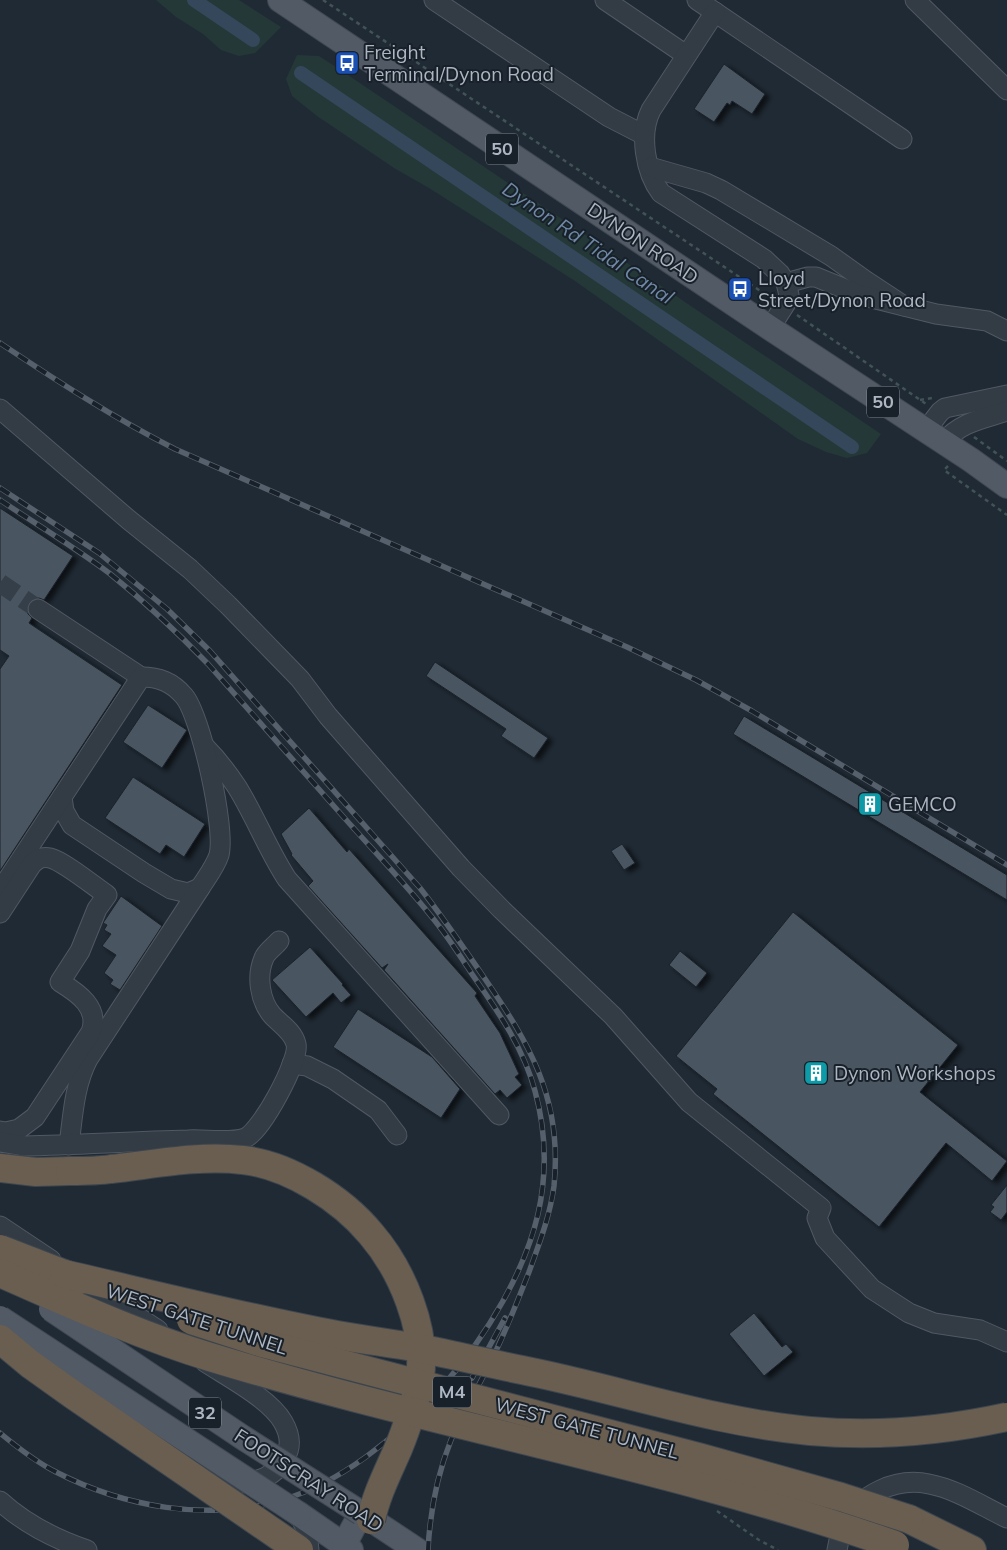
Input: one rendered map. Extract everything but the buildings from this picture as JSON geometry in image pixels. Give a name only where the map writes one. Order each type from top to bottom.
[{"type":"highway","points":[[0,1168],[36,1172],[110,1170],[187,1159],[217,1158],[245,1160],[268,1166],[315,1186],[350,1213],[371,1234],[390,1260],[404,1288],[414,1313],[421,1358],[420,1377],[405,1432],[377,1497],[366,1516]]},
{"type":"highway","name":"WEST GATE TUNNEL","points":[[0,1249],[196,1322],[262,1343],[702,1458],[841,1497],[909,1520],[969,1549]]},
{"type":"highway","name":"WEST GATE TUNNEL","points":[[0,1273],[158,1339],[210,1356],[372,1401],[712,1488],[838,1526],[907,1550]]},
{"type":"highway","points":[[64,1274],[207,1308],[319,1331],[419,1348],[574,1380],[695,1412],[771,1426],[849,1434],[943,1428],[1007,1417]]},
{"type":"highway","points":[[0,1339],[30,1364],[72,1394],[299,1550]]},
{"type":"main road","name":"DYNON ROAD","points":[[280,0],[770,328],[1005,474]]},
{"type":"main road","name":"FOOTSCRAY ROAD","points":[[51,1309],[235,1432],[418,1550]]},
{"type":"main road","name":"FOOTSCRAY ROAD","points":[[0,1318],[300,1514],[350,1549]]},
{"type":"main road","points":[[350,1549],[366,1516]]},
{"type":"street","points":[[434,0],[609,117],[644,135]]},
{"type":"street","points":[[605,0],[686,55]]},
{"type":"street","points":[[698,0],[902,139]]},
{"type":"street","points":[[915,0],[1007,90]]},
{"type":"street","points":[[929,0],[1007,78]]},
{"type":"street","points":[[715,12],[651,110],[644,135],[654,181],[663,194],[764,259],[780,274],[786,283],[789,295],[784,307],[770,328]]},
{"type":"street","points":[[650,167],[706,183],[721,190],[824,252],[904,306]]},
{"type":"street","points":[[786,283],[808,277],[816,277],[849,291],[936,314],[988,321],[1007,331]]},
{"type":"street","points":[[0,409],[129,520],[190,569],[228,605],[300,680],[328,716],[461,868],[613,1016],[689,1102],[821,1208],[817,1218],[825,1238],[872,1288],[909,1313],[934,1323],[980,1330],[1007,1342]]},
{"type":"street","points":[[953,442],[951,434],[960,427],[1006,409]]},
{"type":"street","points":[[38,608],[141,677],[154,677],[167,681],[185,697],[197,721],[204,746],[215,796],[221,842],[214,866],[81,1072],[75,1091],[69,1146]]},
{"type":"street","points":[[0,891],[141,677]]},
{"type":"street","points":[[204,746],[237,787],[276,862],[287,879],[499,1115]]},
{"type":"street","points":[[62,797],[64,811],[72,825],[144,873],[171,889],[188,893],[200,888]]},
{"type":"street","points":[[0,913],[37,859],[43,857],[50,858],[106,895],[97,909],[80,951],[60,982],[83,998],[89,1006],[93,1015],[92,1028],[35,1117],[19,1129],[0,1132]]},
{"type":"street","points":[[0,1142],[25,1146],[69,1146],[190,1140],[219,1141],[245,1138],[255,1131],[264,1119],[292,1064],[297,1044],[290,1032],[271,1014],[261,996],[261,975],[264,957],[280,942]]},
{"type":"street","points":[[292,1064],[307,1066],[333,1079],[378,1110],[397,1135]]},
{"type":"street","points":[[0,1226],[247,1389],[275,1412],[283,1422],[290,1441],[288,1452],[279,1468],[266,1478],[238,1483],[211,1481],[184,1475],[171,1469],[0,1357]]},
{"type":"street","points":[[838,1550],[841,1533],[853,1510],[872,1494],[890,1485],[910,1482],[929,1484],[947,1489],[1007,1518]]},
{"type":"street","points":[[0,1501],[10,1511],[38,1529],[87,1550]]},
{"type":"street","points":[[300,1514],[307,1531],[309,1550]]},
{"type":"path","points":[[323,0],[784,307],[920,400]]},
{"type":"path","points":[[1005,474],[953,442],[944,470],[1007,516]]},
{"type":"path","points":[[713,1508],[759,1540],[778,1550]]},
{"type":"green space","points":[[156,0],[239,0],[281,27],[255,53],[239,56],[221,50],[203,34],[176,17]]},
{"type":"green space","points":[[297,55],[319,56],[881,434],[867,453],[847,458],[826,452],[798,439],[575,281],[429,188],[394,168],[317,116],[292,96],[286,79]]},
{"type":"waterway","name":"Dynon Rd Tidal Canal","points":[[194,0],[253,40]]},
{"type":"waterway","name":"Dynon Rd Tidal Canal","points":[[301,73],[852,447]]},
{"type":"tunnel","points":[[0,583],[38,609]]},
{"type":"railway","points":[[0,343],[86,399],[175,449],[627,647],[696,680],[752,711],[1007,865]]},
{"type":"railway","points":[[0,488],[99,553],[167,609],[210,651],[420,888],[514,1023],[539,1073],[548,1098],[553,1125],[555,1154],[554,1186],[550,1208],[529,1272],[507,1327],[446,1453],[435,1494],[428,1550]]},
{"type":"railway","points":[[0,500],[109,573],[172,629],[208,664],[437,923],[501,1018],[517,1046],[530,1076],[539,1106],[544,1152],[541,1199],[524,1257],[503,1301],[475,1345],[442,1387],[405,1425],[366,1457],[324,1483],[282,1500],[254,1507],[225,1510],[195,1510],[166,1507],[138,1502],[82,1484],[41,1464],[0,1433]]},
{"type":"railway","points":[[472,1378],[505,1318]]},
{"type":"place","name":"Freight Terminal/Dynon Road","points":[[347,63]]},
{"type":"place","name":"Lloyd Street/Dynon Road","points":[[740,289]]},
{"type":"place","name":"GEMCO","points":[[870,804]]},
{"type":"place","name":"Dynon Workshops","points":[[816,1073]]}]
